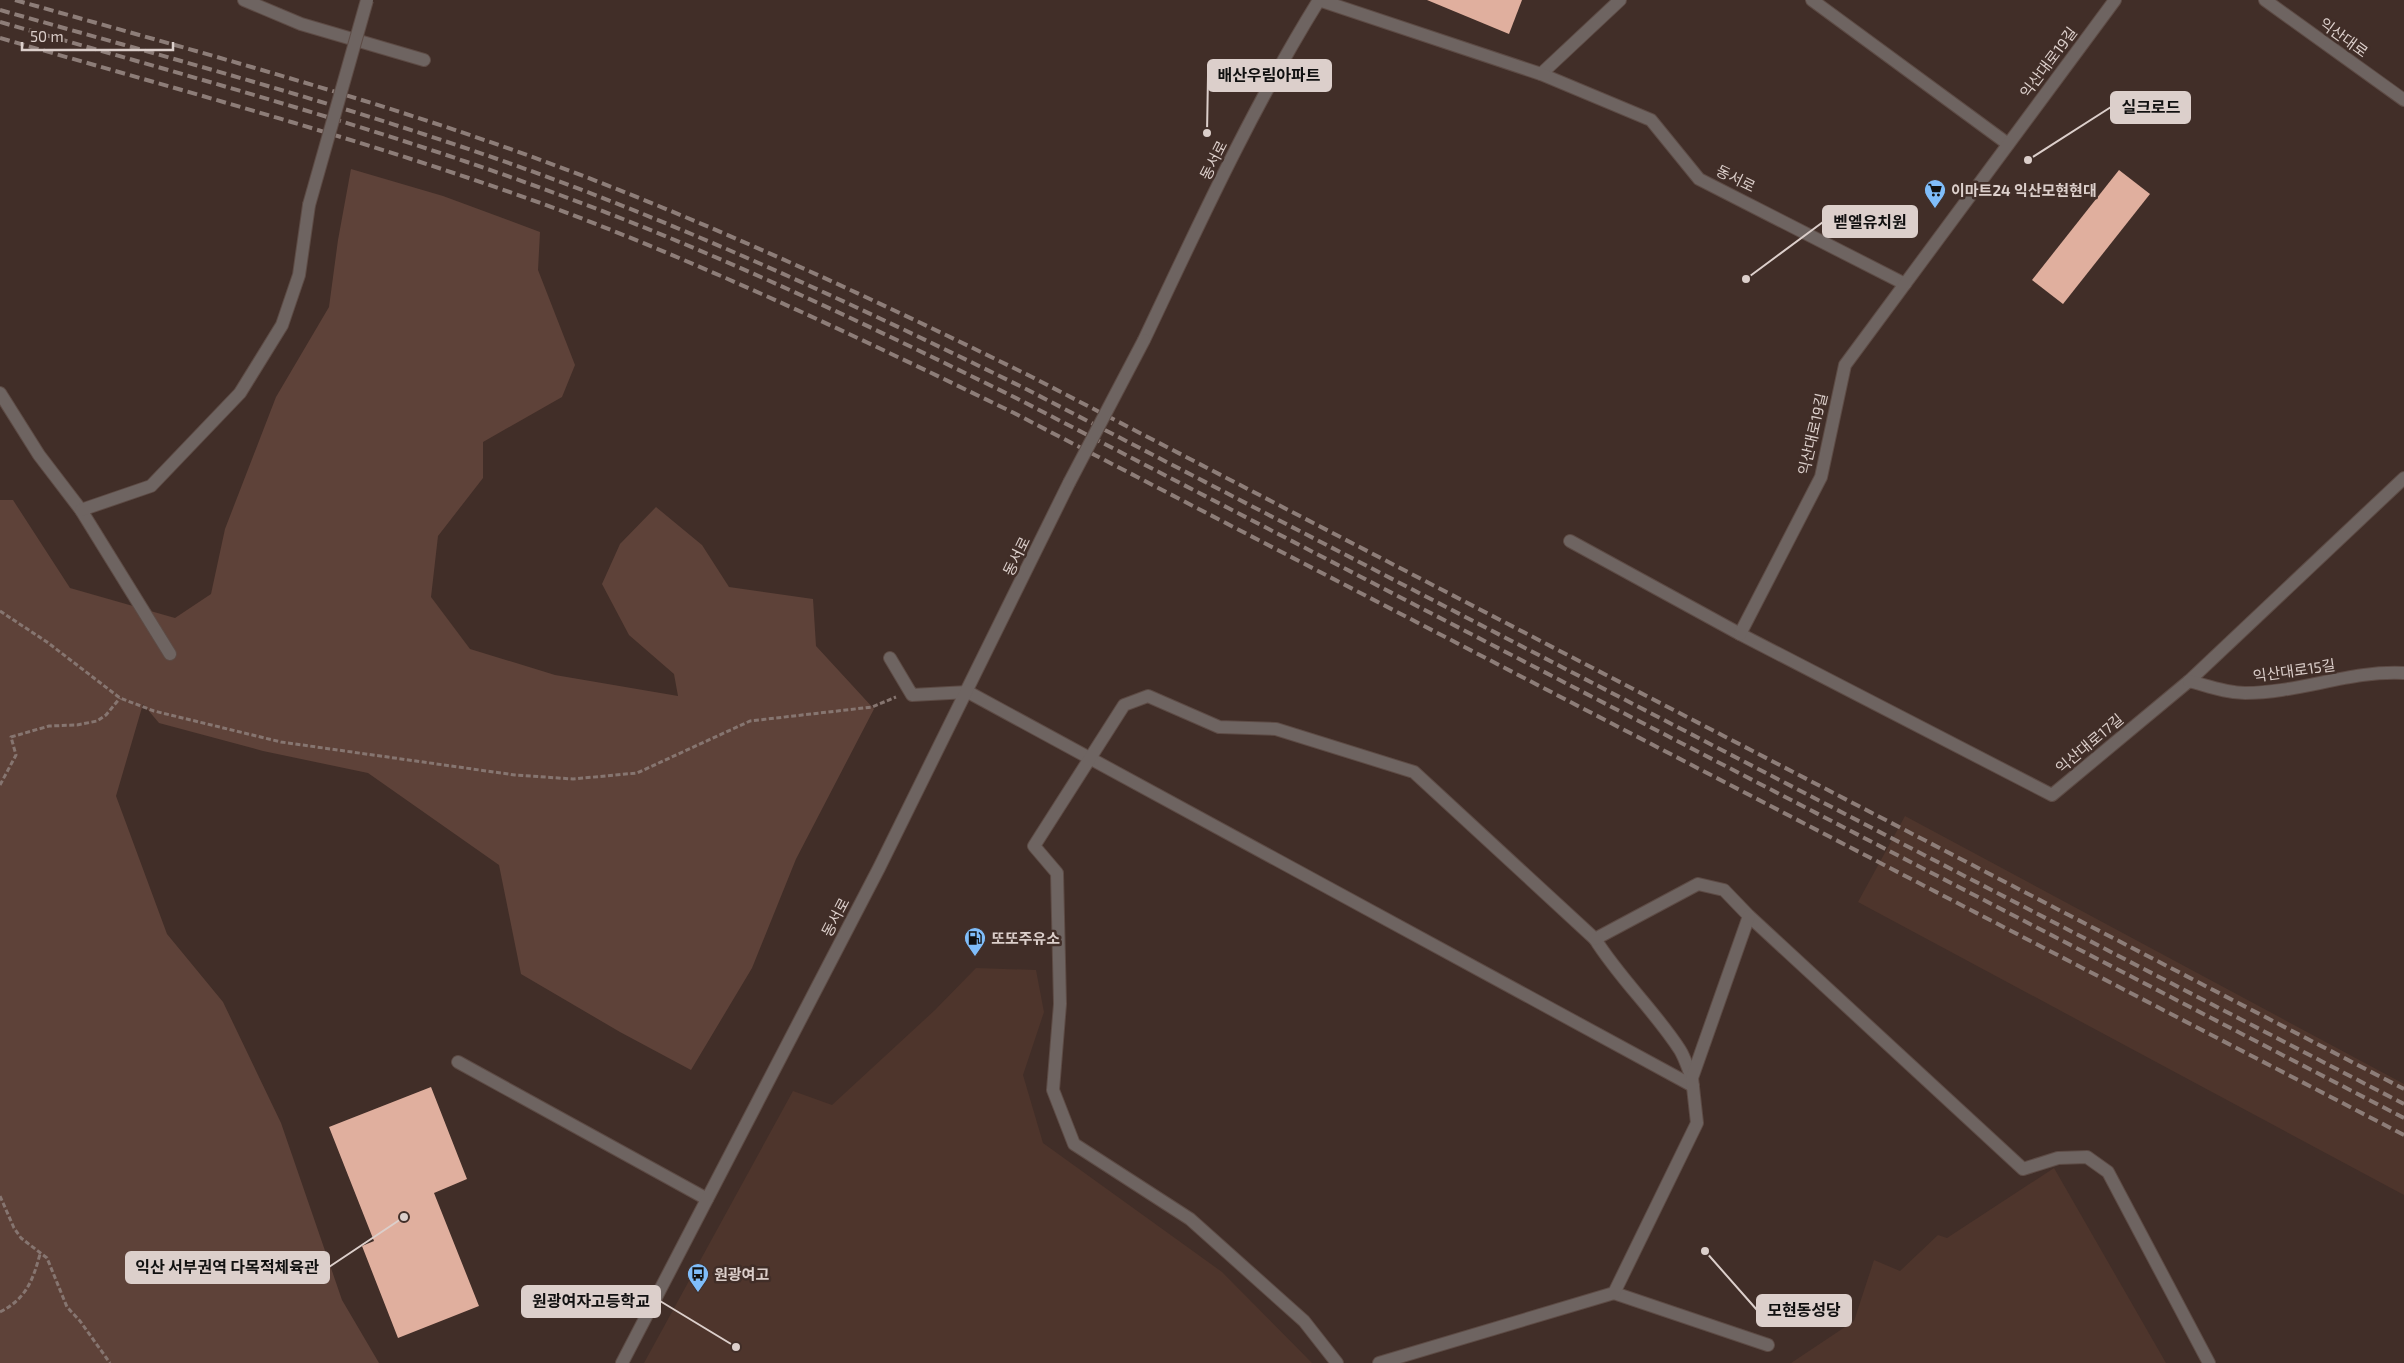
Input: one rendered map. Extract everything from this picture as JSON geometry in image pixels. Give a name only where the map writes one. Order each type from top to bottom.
[{"type":"street","points":[[244,0],[301,24],[424,60]]},
{"type":"street","points":[[81,510],[151,486],[240,393],[282,325],[299,275],[309,205],[367,0]]},
{"type":"street","name":"동서로","points":[[622,1363],[884,859],[968,692],[1069,483],[1144,340],[1205,210],[1271,82],[1320,0],[1541,74],[1651,120],[1699,178],[1905,284]]},
{"type":"street","points":[[1541,74],[1620,0]]},
{"type":"street","points":[[1812,0],[2008,144]]},
{"type":"street","name":"익산대로19길","points":[[1740,634],[1821,477],[1844,365],[2114,0]]},
{"type":"street","name":"익산대로","points":[[2265,0],[2404,100]]},
{"type":"street","points":[[0,393],[39,455],[81,510],[170,654]]},
{"type":"street","name":"익산대로17길","points":[[1740,634],[2052,795],[2190,681],[2404,478]]},
{"type":"street","points":[[1570,541],[1740,634]]},
{"type":"street","points":[[890,658],[912,695],[968,692],[1089,759],[1693,1082]]},
{"type":"street","name":"익산대로15길","points":[[2190,681],[2230,692],[2246,693],[2304,687],[2381,672],[2404,673]]},
{"type":"street","points":[[1336,1363],[1304,1321],[1190,1219],[1074,1144],[1053,1090],[1060,1004],[1057,873],[1034,846],[1124,705],[1148,696],[1219,727],[1276,729],[1414,772],[1595,939],[1610,963],[1650,1010],[1681,1051],[1693,1082],[1697,1123],[1614,1293]]},
{"type":"street","points":[[1595,939],[1698,884],[1724,890],[1749,916],[2023,1169],[2058,1158],[2087,1158],[2108,1172],[2209,1363]]},
{"type":"street","points":[[1693,1082],[1749,916]]},
{"type":"street","points":[[458,1062],[707,1199]]},
{"type":"street","points":[[1379,1363],[1614,1293],[1768,1345]]},
{"type":"path","points":[[0,611],[47,642],[120,698],[154,712],[281,742],[515,775],[573,779],[637,773],[750,721],[872,707],[910,691]]},
{"type":"path","points":[[0,785],[16,754],[11,736],[49,726],[76,725],[97,721],[106,715],[120,698]]},
{"type":"path","points":[[0,1196],[17,1233],[40,1254],[48,1258],[67,1308],[80,1321],[110,1363]]},
{"type":"path","points":[[0,1312],[11,1306],[32,1283],[40,1254]]},
{"type":"shaded area","points":[[351,169],[443,196],[540,232],[538,270],[575,365],[562,397],[483,442],[483,478],[438,536],[431,597],[470,649],[555,675],[678,696],[674,674],[629,635],[602,584],[620,544],[656,507],[702,545],[729,587],[813,599],[816,646],[874,709],[796,859],[752,968],[691,1070],[620,1032],[521,974],[499,865],[368,773],[263,751],[159,723],[143,704],[116,796],[167,934],[223,1002],[281,1123],[342,1300],[379,1363],[0,1363],[0,500],[13,500],[70,588],[175,618],[211,594],[225,529],[276,397],[329,307],[338,240]]},
{"type":"shaded area","points":[[1905,816],[2404,1084],[2404,1195],[1858,902]]},
{"type":"shaded area","points":[[976,968],[1036,970],[1044,1012],[1023,1075],[1043,1143],[1222,1272],[1312,1363],[644,1363],[793,1091],[832,1105],[935,1010]]},
{"type":"shaded area","points":[[2054,1168],[2166,1363],[1791,1363],[1854,1321],[1874,1260],[1900,1271],[1938,1235],[1947,1238]]},
{"type":"building","points":[[1427,0],[1522,0],[1509,34]]},
{"type":"building","points":[[2119,170],[2150,194],[2063,304],[2032,280]]},
{"type":"building","points":[[431,1087],[467,1179],[434,1193],[479,1306],[398,1338],[362,1246],[374,1241],[329,1127]]},
{"type":"railway","points":[[15,0],[296,80],[435,123],[632,195],[805,269],[1032,377],[2404,1089]]},
{"type":"railway","points":[[0,10],[358,113],[499,160],[569,185],[685,231],[800,281],[1026,389],[2404,1104]]},
{"type":"railway","points":[[0,22],[282,103],[491,170],[619,217],[793,292],[1020,400],[2404,1118]]},
{"type":"railway","points":[[0,38],[350,140],[488,185],[615,232],[788,306],[1014,413],[2404,1135]]},
{"type":"place","name":"배산우림아파트","points":[[1207,133]]},
{"type":"place","name":"실크로드","points":[[2028,160]]},
{"type":"place","name":"이마트24 익산모현현대","points":[[1935,209]]},
{"type":"place","name":"벧엘유치원","points":[[1746,279]]},
{"type":"place","name":"또또주유소","points":[[975,957]]},
{"type":"place","name":"익산 서부권역 다목적체육관","points":[[404,1217]]},
{"type":"place","name":"모현동성당","points":[[1705,1251]]},
{"type":"place","name":"원광여고","points":[[698,1293]]},
{"type":"place","name":"원광여자고등학교","points":[[736,1347]]}]
